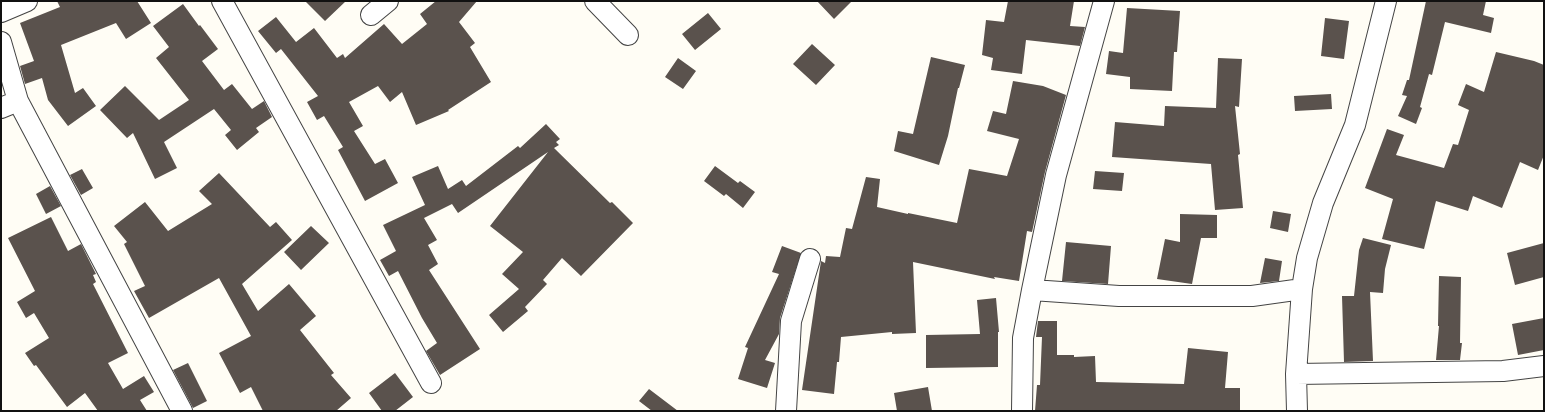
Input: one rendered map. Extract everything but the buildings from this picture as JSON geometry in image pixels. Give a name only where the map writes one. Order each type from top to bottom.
[{"type":"street","points":[[1,12],[27,1]]},
{"type":"street","points":[[222,1],[431,383]]},
{"type":"street","points":[[371,15],[388,1]]},
{"type":"street","points":[[595,1],[628,35]]},
{"type":"street","points":[[1022,411],[1023,338],[1032,290],[1056,175],[1104,1]]},
{"type":"street","points":[[1297,411],[1296,374],[1302,288],[1307,258],[1323,203],[1355,125],[1386,1]]},
{"type":"street","points":[[1,42],[9,105],[182,411]]},
{"type":"street","points":[[786,411],[791,321],[810,260]]},
{"type":"street","points":[[1032,290],[1119,296],[1244,296],[1302,288]]},
{"type":"street","points":[[1296,374],[1503,371],[1544,366]]}]
